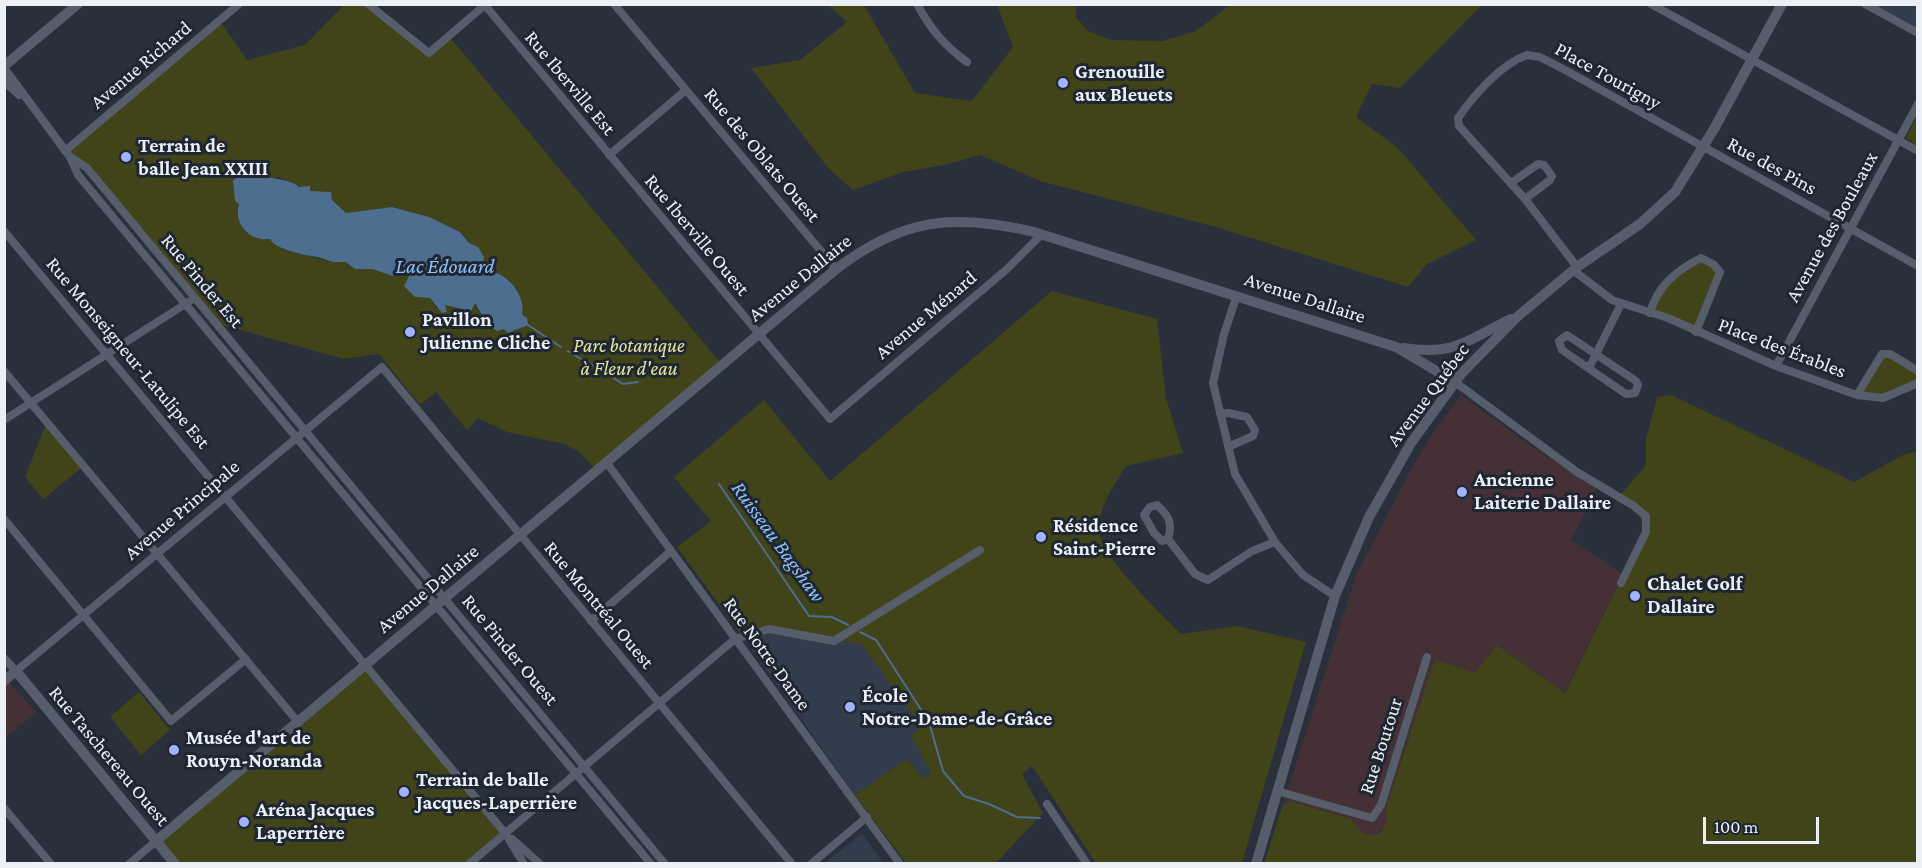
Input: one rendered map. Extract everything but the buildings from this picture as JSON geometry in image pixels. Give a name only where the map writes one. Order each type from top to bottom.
[{"type":"street","points":[[4,67],[78,4]]},
{"type":"street","name":"Avenue Richard","points":[[67,154],[239,4]]},
{"type":"street","points":[[369,4],[429,53],[485,5]]},
{"type":"street","name":"Rue des Oblats Ouest","points":[[614,4],[836,269]]},
{"type":"street","points":[[917,4],[934,34],[951,51],[967,62]]},
{"type":"street","points":[[1651,4],[1750,61],[1917,151]]},
{"type":"street","name":"Avenue Québec","points":[[1256,864],[1335,596],[1351,554],[1411,443],[1455,382],[1517,317],[1575,269],[1640,224],[1675,192],[1704,147],[1782,4]]},
{"type":"street","points":[[1865,4],[1917,33]]},
{"type":"street","name":"Rue Iberville Est","points":[[485,5],[609,155]]},
{"type":"street","name":"Place Tourigny","points":[[1575,269],[1525,199],[1459,126],[1458,118],[1504,69],[1527,55],[1540,57],[1704,147]]},
{"type":"street","name":"Rue Pinder Est","points":[[4,67],[67,154],[78,175],[297,438]]},
{"type":"street","name":"Rue Pinder Est","points":[[4,81],[33,108]]},
{"type":"street","points":[[609,155],[686,90]]},
{"type":"street","name":"Avenue des Bouleaux","points":[[1776,366],[1917,104]]},
{"type":"street","name":"Rue des Pins","points":[[1704,147],[1917,266]]},
{"type":"street","name":"Rue Pinder Est","points":[[67,154],[87,168],[306,430]]},
{"type":"street","name":"Rue Iberville Ouest","points":[[609,155],[830,419]]},
{"type":"street","points":[[1511,183],[1538,164],[1548,169],[1552,176],[1550,180],[1525,199]]},
{"type":"street","name":"Avenue Dallaire","points":[[129,864],[836,269],[877,241],[932,224],[959,221],[995,224],[1041,235],[1396,347],[1455,382],[1577,472],[1634,506],[1646,516],[1646,532],[1621,583]]},
{"type":"street","name":"Rue Monseigneur-Latulipe Est","points":[[4,231],[505,833]]},
{"type":"street","name":"Avenue Ménard","points":[[830,419],[1008,269],[1041,235]]},
{"type":"street","name":"Place des Érables","points":[[1650,313],[1653,301],[1664,284],[1685,266],[1701,258],[1713,264],[1720,272],[1696,332]]},
{"type":"street","name":"Place des Érables","points":[[1575,269],[1604,296],[1621,304],[1650,313],[1776,366],[1857,395],[1883,398],[1917,382]]},
{"type":"street","points":[[1237,295],[1215,369],[1215,399],[1241,488],[1275,542],[1303,575],[1335,596]]},
{"type":"street","points":[[4,420],[194,298]]},
{"type":"street","points":[[1589,368],[1621,304]]},
{"type":"street","points":[[1396,347],[1435,352],[1452,349],[1517,317]]},
{"type":"street","points":[[1570,335],[1597,352],[1636,381],[1637,391],[1633,394],[1626,394],[1589,368],[1562,350],[1560,339],[1570,335]]},
{"type":"street","name":"Place des Érables","points":[[1857,395],[1882,354],[1890,354],[1917,371]]},
{"type":"street","name":"Avenue Principale","points":[[4,681],[382,367]]},
{"type":"street","name":"Rue Montréal Ouest","points":[[382,367],[792,864]]},
{"type":"street","points":[[4,371],[297,722]]},
{"type":"street","points":[[1220,414],[1228,412],[1247,417],[1255,430],[1253,436],[1228,447]]},
{"type":"street","name":"Rue Pinder Ouest","points":[[306,430],[665,864]]},
{"type":"street","name":"Rue Pinder Ouest","points":[[297,438],[435,607],[651,864]]},
{"type":"street","name":"Rue Notre-Dame","points":[[607,463],[900,864]]},
{"type":"street","points":[[1168,539],[1159,540],[1146,520],[1144,515],[1154,505],[1157,505],[1170,520],[1168,539],[1195,574],[1208,580],[1252,552],[1275,542]]},
{"type":"street","points":[[4,519],[171,721],[246,659]]},
{"type":"street","points":[[469,864],[735,639],[769,629],[834,641],[980,550]]},
{"type":"street","points":[[591,621],[671,551]]},
{"type":"street","name":"Rue Boutour","points":[[1277,791],[1372,818],[1381,805],[1427,657]]},
{"type":"street","points":[[4,658],[16,672]]},
{"type":"street","name":"Rue Taschereau Ouest","points":[[16,672],[175,864]]},
{"type":"street","points":[[1047,804],[1087,864]]},
{"type":"street","points":[[4,808],[51,864]]},
{"type":"street","points":[[811,864],[867,817]]},
{"type":"street","points":[[505,833],[524,864]]},
{"type":"street","points":[[505,833],[540,864]]},
{"type":"shaded area","points":[[1865,5],[1917,5],[1917,33]]},
{"type":"shaded area","points":[[1461,395],[1528,444],[1597,489],[1571,540],[1623,574],[1564,693],[1498,645],[1476,673],[1409,736],[1386,806],[1389,819],[1387,826],[1375,835],[1363,834],[1351,819],[1290,801],[1282,807],[1357,573],[1409,473],[1434,431]]},
{"type":"shaded area","name":"École Notre-Dame-de-Grâce","points":[[769,629],[861,644],[921,726],[911,736],[931,773],[923,779],[907,759],[855,795],[743,637]]},
{"type":"shaded area","points":[[4,676],[36,712],[5,738],[4,738]]},
{"type":"shaded area","points":[[862,833],[883,863],[825,863]]},
{"type":"green space","name":"Parc botanique à Fleur d'eau","points":[[344,5],[368,5],[429,53],[449,36],[723,366],[597,471],[578,451],[564,444],[507,432],[478,418],[467,430],[436,392],[420,405],[379,354],[344,359],[215,323],[87,168],[65,151],[220,21],[247,60],[305,45]],"holes":[[[238,177],[256,177],[266,180],[278,177],[315,193],[330,192],[332,200],[346,213],[392,207],[428,217],[461,232],[484,264],[482,268],[503,276],[516,290],[524,317],[521,327],[508,332],[483,318],[474,303],[462,310],[445,305],[444,309],[436,308],[430,298],[419,295],[410,287],[407,281],[411,274],[393,276],[372,269],[355,269],[347,262],[333,262],[282,249],[270,239],[265,240],[245,232],[237,212],[240,203],[235,201]]]},
{"type":"green space","points":[[828,5],[864,5],[915,93],[972,101],[1013,47],[997,5],[1076,5],[1076,17],[1088,31],[1111,40],[1163,41],[1196,31],[1230,5],[1482,5],[1400,88],[1372,84],[1356,117],[1398,148],[1476,240],[1427,264],[1408,287],[1216,227],[1040,181],[980,155],[944,165],[903,172],[853,190],[829,169],[751,68],[800,60],[847,22]]},
{"type":"green space","points":[[1917,117],[1917,145],[1906,138]]},
{"type":"green space","points":[[1701,258],[1720,272],[1696,332],[1650,313],[1664,284]]},
{"type":"green space","points":[[1052,291],[1157,319],[1166,398],[1183,453],[1126,466],[1108,496],[1100,520],[1099,529],[1109,554],[1133,584],[1181,634],[1238,626],[1306,642],[1242,863],[1096,863],[1032,766],[1022,774],[1043,813],[996,863],[906,863],[855,795],[907,759],[923,779],[931,773],[911,736],[921,726],[861,644],[769,629],[743,637],[677,547],[711,521],[674,477],[764,400],[830,481]]},
{"type":"green space","points":[[1882,354],[1917,371],[1917,383],[1883,398],[1857,395]]},
{"type":"green space","points":[[1671,395],[1854,482],[1903,455],[1917,451],[1917,863],[1264,864],[1282,807],[1290,801],[1351,819],[1363,834],[1381,832],[1386,824],[1386,806],[1435,660],[1475,673],[1497,645],[1565,693],[1641,538],[1642,524],[1638,514],[1616,500],[1646,465],[1646,439],[1657,397]]},
{"type":"green space","points":[[47,421],[84,466],[43,499],[25,477]]},
{"type":"green space","points":[[364,670],[501,833],[466,864],[178,863],[160,841]]},
{"type":"green space","points":[[139,692],[170,730],[141,755],[110,717]]},
{"type":"water","name":"Lac Édouard","points":[[238,177],[279,179],[299,187],[310,186],[310,191],[331,192],[332,200],[346,213],[392,207],[429,217],[460,232],[469,243],[478,247],[484,257],[482,268],[502,276],[512,284],[520,296],[522,315],[527,318],[528,325],[508,333],[504,329],[497,331],[487,324],[475,303],[471,311],[445,305],[447,312],[442,313],[430,298],[415,297],[404,286],[410,274],[393,276],[372,269],[355,269],[346,262],[333,262],[299,254],[278,246],[270,239],[250,235],[238,218],[239,204],[235,201],[233,180]]},
{"type":"waterway","name":"Ruisseau Bagshaw","points":[[528,325],[561,347]]},
{"type":"waterway","name":"Ruisseau Bagshaw","points":[[568,351],[581,359]]},
{"type":"waterway","name":"Ruisseau Bagshaw","points":[[589,363],[623,384],[638,382]]},
{"type":"waterway","name":"Ruisseau Bagshaw","points":[[719,484],[809,616],[832,617],[848,625]]},
{"type":"waterway","name":"Ruisseau Bagshaw","points":[[860,632],[876,640],[929,722],[943,771],[964,796],[1017,817],[1040,818]]},
{"type":"place","name":"Grenouille aux Bleuets","points":[[1063,83]]},
{"type":"place","name":"Terrain de balle Jean XXIII","points":[[126,157]]},
{"type":"place","name":"Pavillon Julienne Cliche","points":[[410,332]]},
{"type":"place","name":"Ancienne Laiterie Dallaire","points":[[1462,492]]},
{"type":"place","name":"Résidence Saint-Pierre","points":[[1041,537]]},
{"type":"place","name":"Chalet Golf Dallaire","points":[[1635,596]]},
{"type":"place","name":"École Notre-Dame-de-Grâce","points":[[850,707]]},
{"type":"place","name":"Musée d'art de Rouyn-Noranda","points":[[174,750]]},
{"type":"place","name":"Terrain de balle Jacques-Laperrière","points":[[404,792]]},
{"type":"place","name":"Aréna Jacques Laperrière","points":[[244,822]]}]
